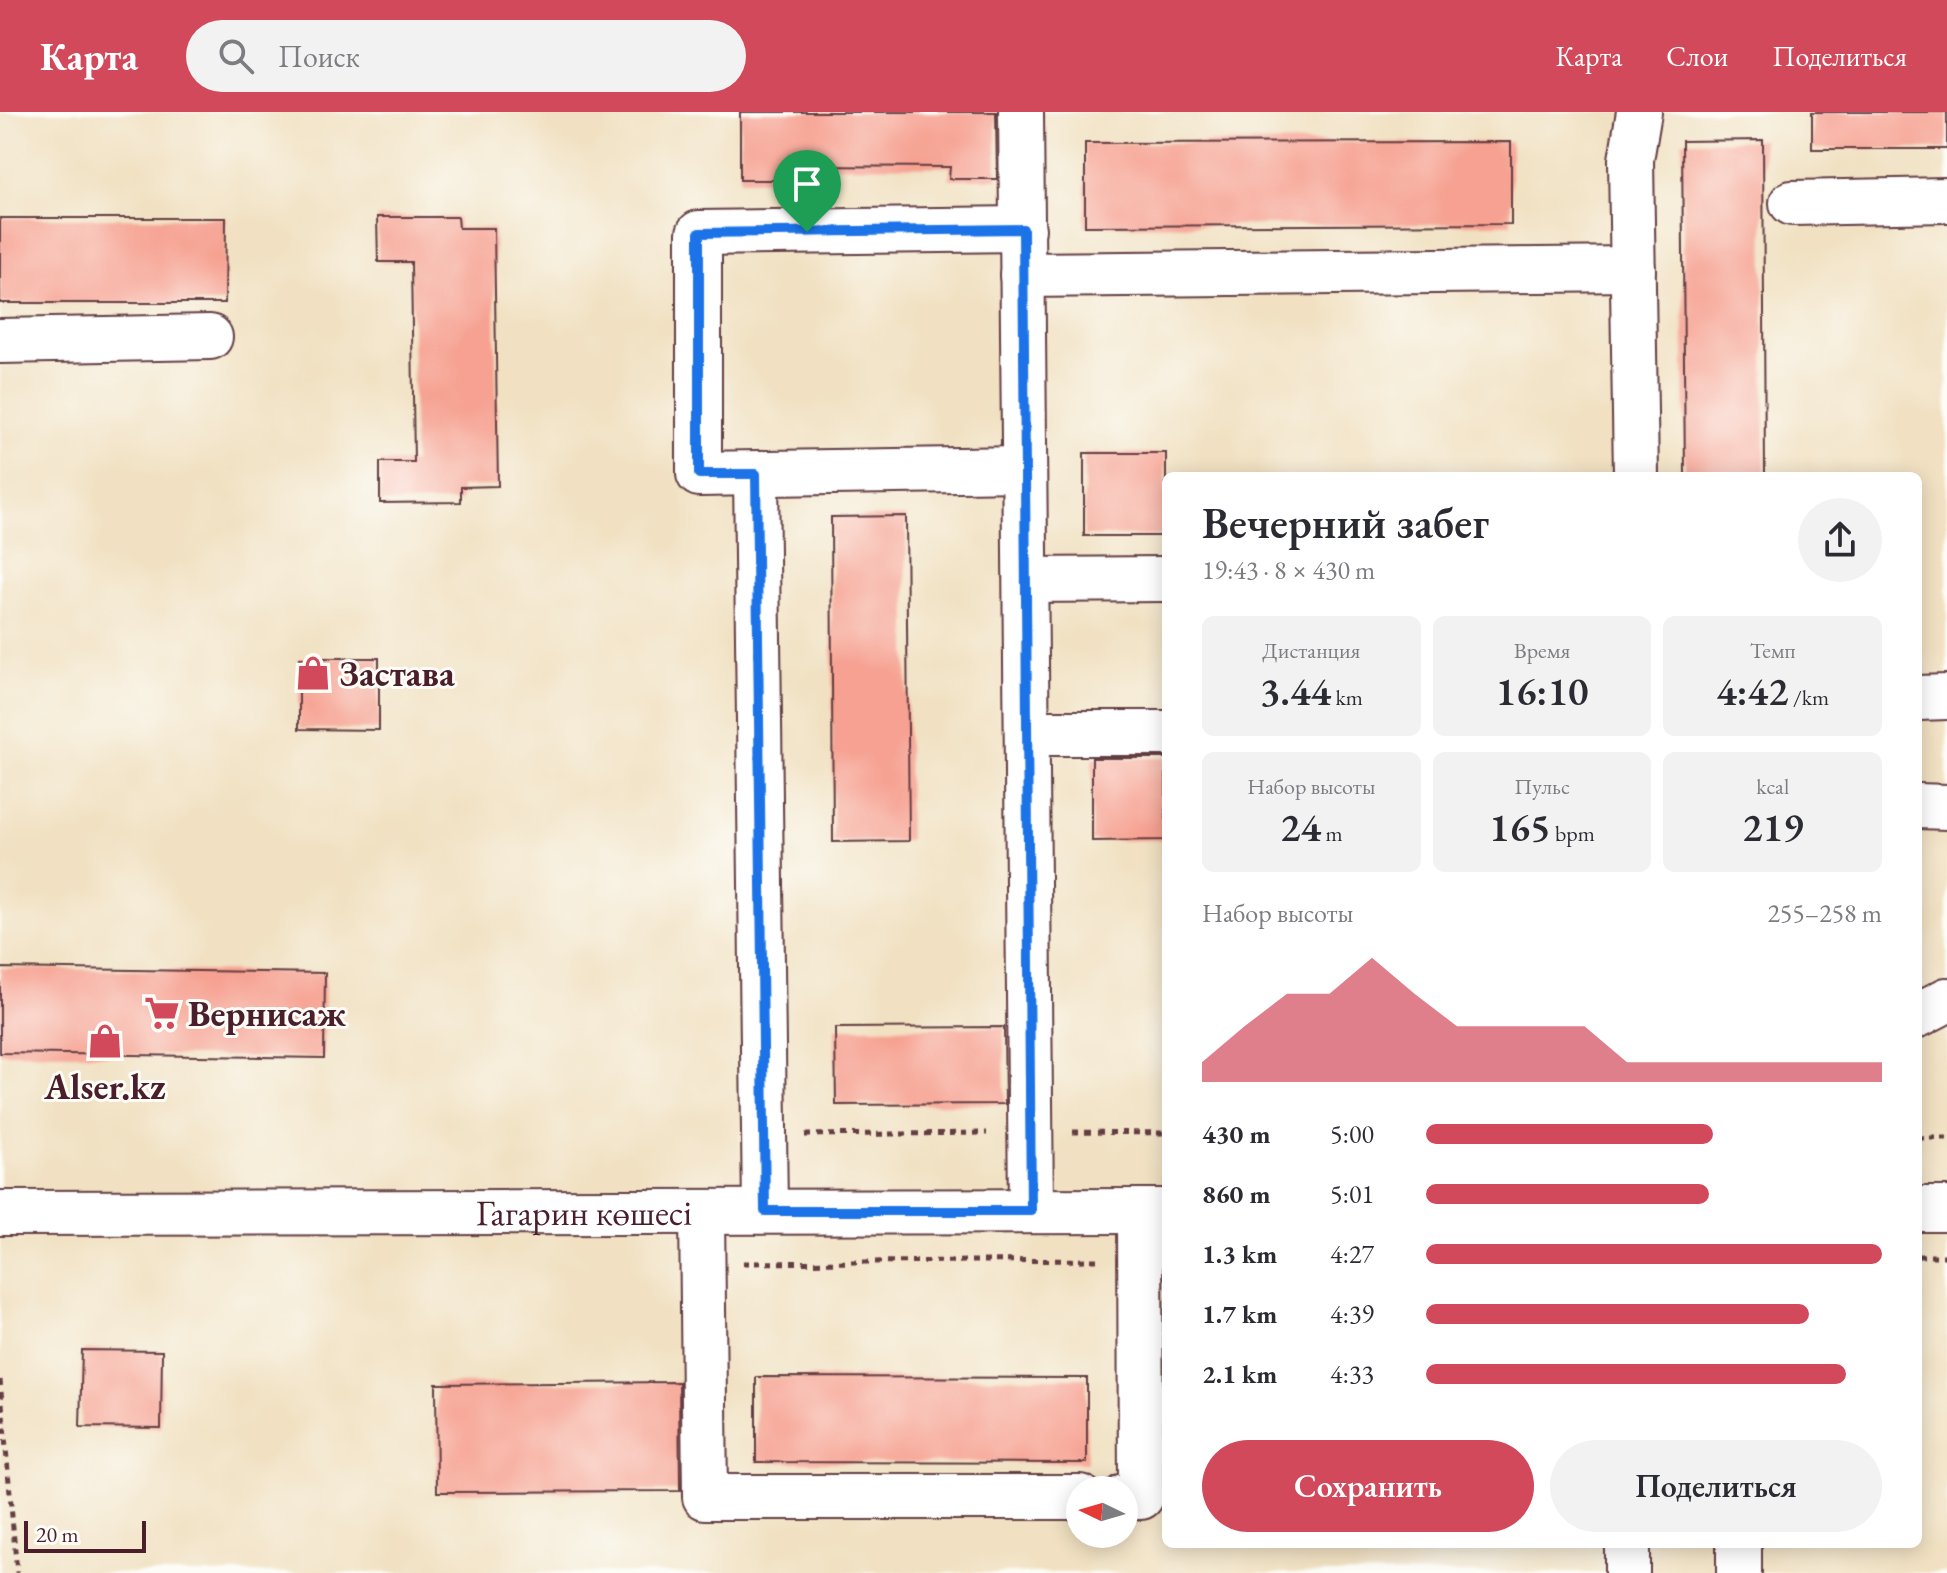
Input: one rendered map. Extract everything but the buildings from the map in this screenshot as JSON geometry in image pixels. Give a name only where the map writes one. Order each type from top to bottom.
[{"type":"street","points":[[1021,112],[1031,1211]]},
{"type":"street","points":[[1636,472],[1631,160],[1639,112]]},
{"type":"street","points":[[1792,203],[1947,200]]},
{"type":"street","points":[[1022,469],[699,474],[699,233],[1023,229]]},
{"type":"street","points":[[1022,275],[1633,269]]},
{"type":"street","points":[[0,341],[210,337]]},
{"type":"street","points":[[756,474],[765,1211]]},
{"type":"street","points":[[1026,580],[1162,579]]},
{"type":"street","points":[[1922,698],[1947,697]]},
{"type":"street","points":[[1028,733],[1162,733]]},
{"type":"street","points":[[1922,806],[1947,807]]},
{"type":"street","points":[[1922,1013],[1947,1000]]},
{"type":"street","points":[[1922,1209],[1947,1209]]},
{"type":"street","points":[[1138,1497],[1141,1497],[1141,1259],[1153,1211]]},
{"type":"street","name":"Гагарин көшесі","points":[[0,1213],[1153,1211]]},
{"type":"street","points":[[702,1212],[705,1497],[1066,1497]]},
{"type":"street","points":[[1627,1548],[1627,1573]]},
{"type":"street","points":[[1739,1548],[1739,1573]]},
{"type":"path","points":[[764,1136],[1162,1133]]},
{"type":"path","points":[[1922,1138],[1947,1138]]},
{"type":"path","points":[[1922,1256],[1947,1256]]},
{"type":"path","points":[[703,1263],[1141,1259]]},
{"type":"path","points":[[0,1380],[17,1573]]},
{"type":"place","name":"Застава","points":[[313,673]]},
{"type":"place","name":"Вернисаж","points":[[162,1013]]},
{"type":"place","name":"Alser.kz","points":[[105,1041]]},
{"type":"route","points":[[1023,229],[1022,469],[1028,733],[1031,1211],[765,1211],[756,474],[699,474],[699,233],[807,232],[1023,229]]}]
